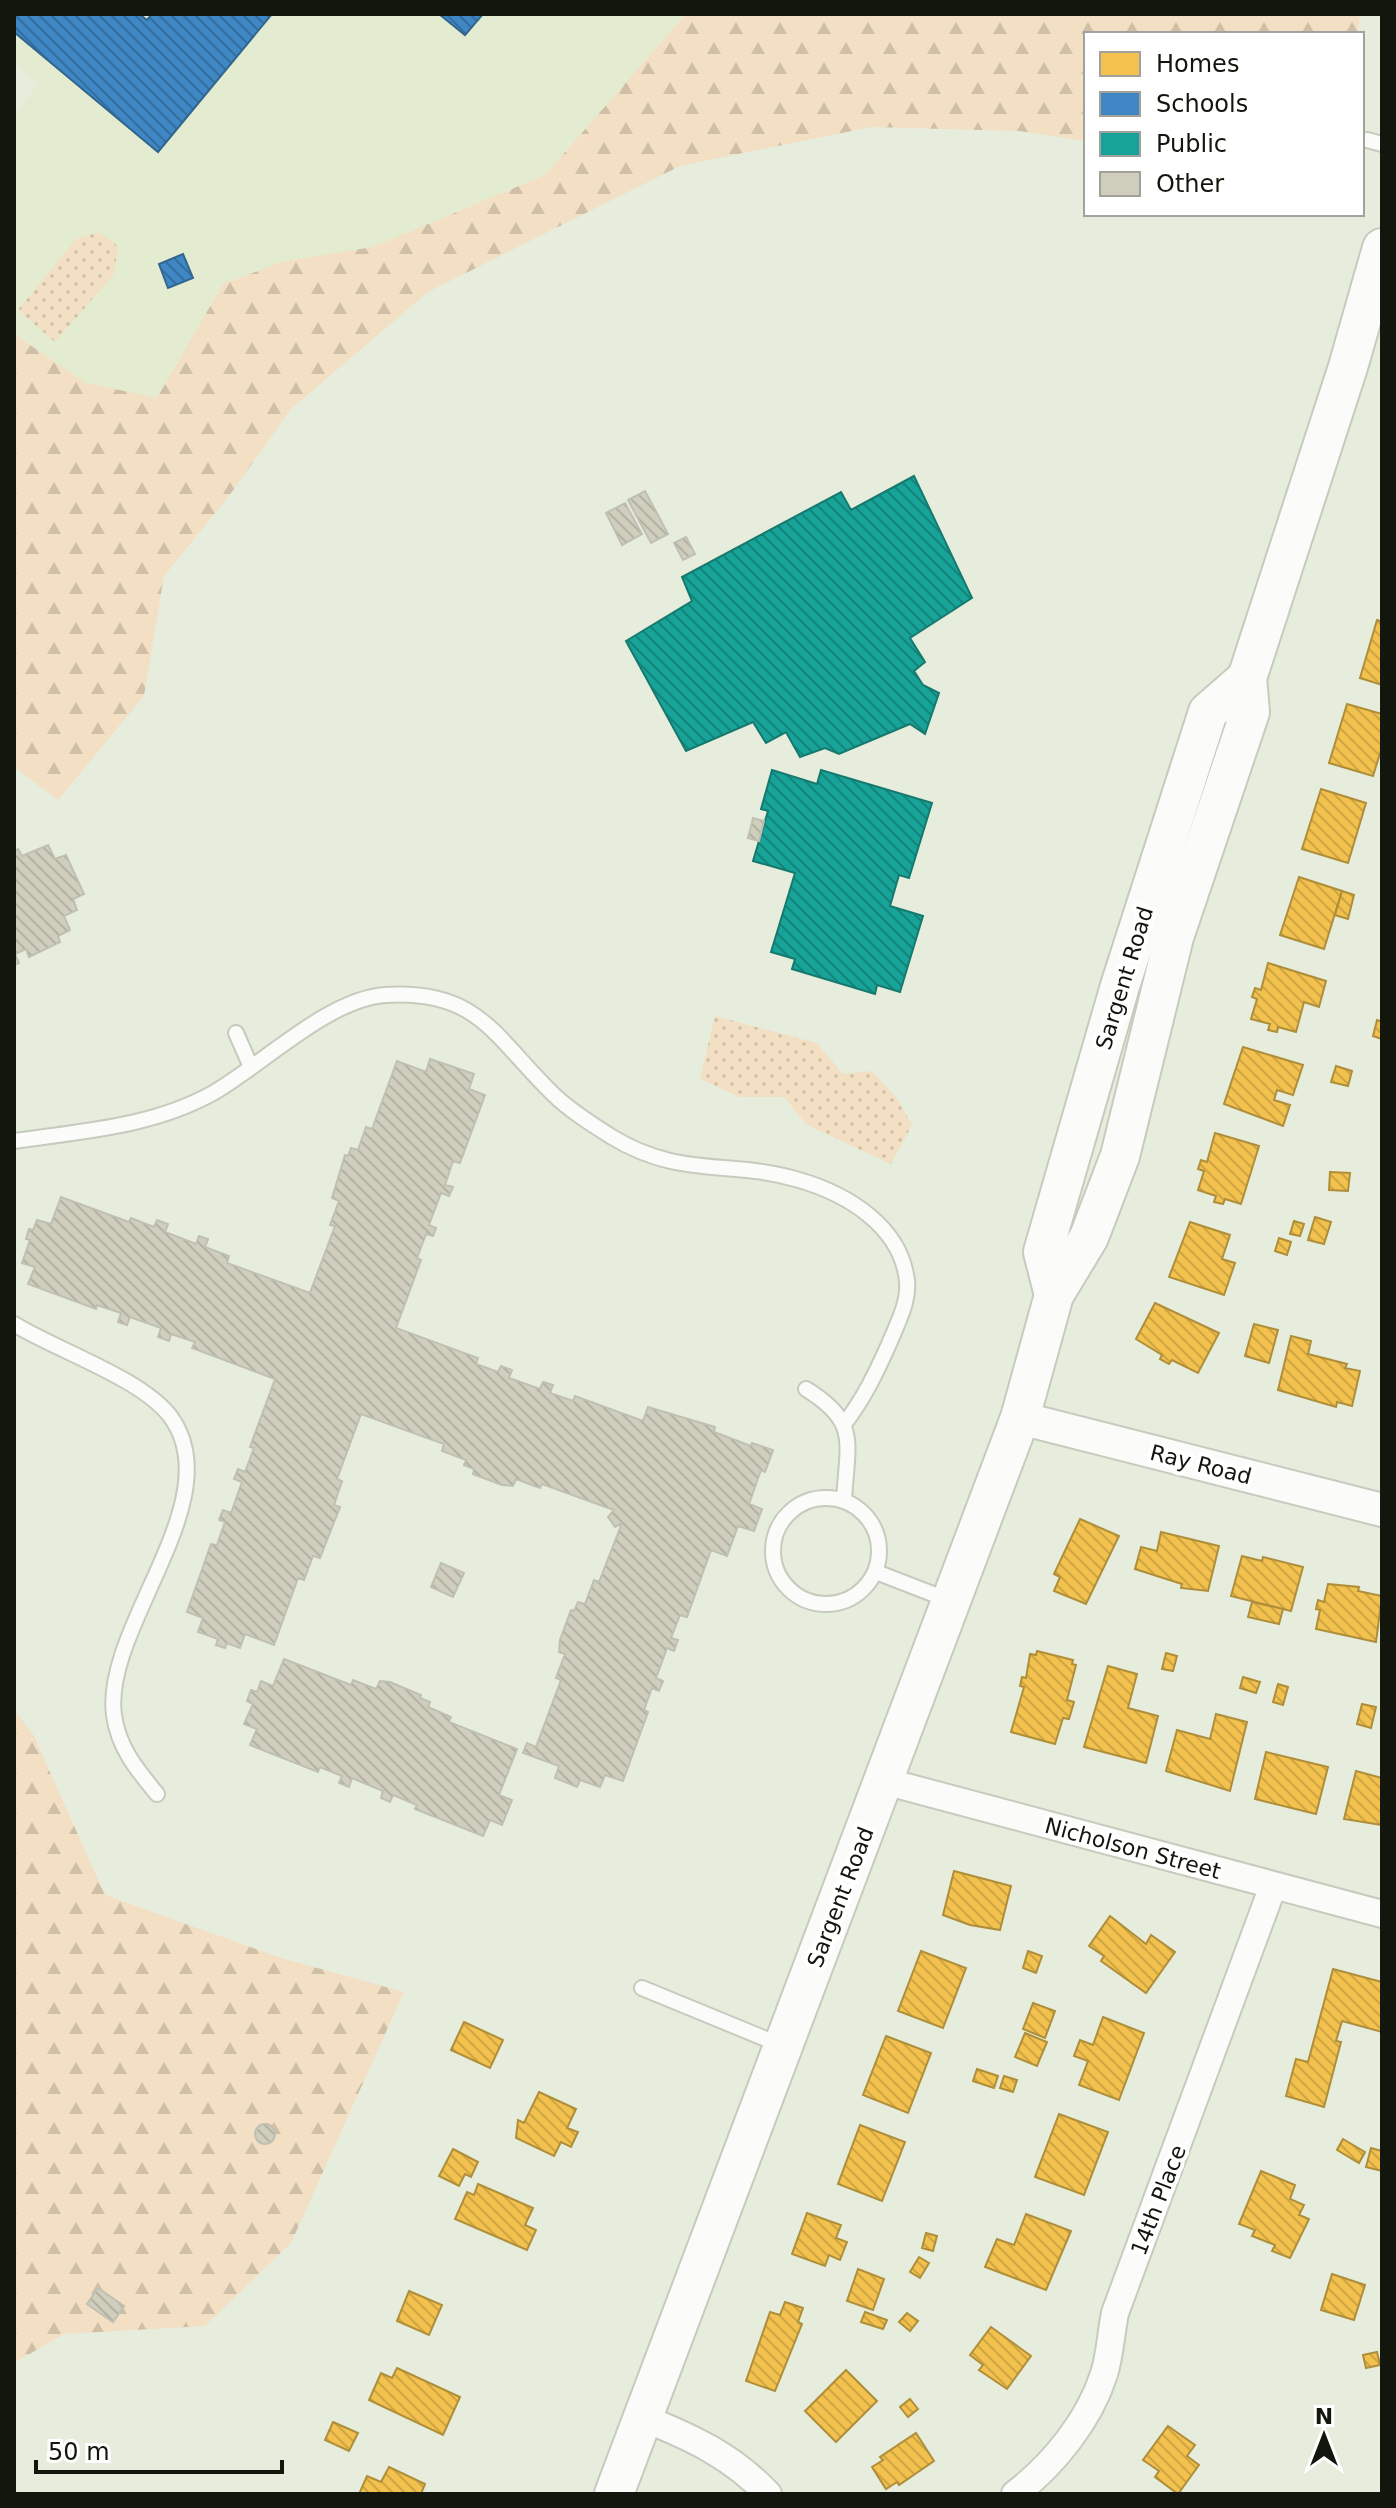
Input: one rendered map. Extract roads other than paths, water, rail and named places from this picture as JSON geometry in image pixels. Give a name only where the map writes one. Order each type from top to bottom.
[{"type":"main road","name":"Sargent Road","points":[[614,2494],[1020,1418],[1054,1295],[1043,1252],[1120,986],[1208,712],[1247,678],[1348,367],[1382,248]]},
{"type":"street","name":"Ray Road","points":[[1020,1418],[1382,1510]]},
{"type":"street","name":"Nicholson Street","points":[[884,1781],[1382,1914]]},
{"type":"street","name":"14th Place","points":[[1015,2494],[1078,2429],[1094,2399],[1104,2373],[1115,2313],[1273,1886]]},
{"type":"street","points":[[643,2418],[698,2439],[731,2460],[768,2494]]},
{"type":"lane","points":[[1367,140],[1382,144]]},
{"type":"lane","points":[[14,1141],[144,1122],[211,1094],[332,1013],[382,995],[432,995],[471,1011],[505,1040],[554,1096],[611,1137],[649,1156],[689,1167],[796,1179],[835,1192],[879,1222],[899,1251],[907,1282],[904,1309],[868,1393],[845,1423]]},
{"type":"lane","points":[[236,1033],[251,1067]]},
{"type":"lane","points":[[14,1324],[130,1385],[169,1415],[182,1440],[186,1467],[182,1503],[161,1567],[117,1666],[113,1691],[119,1736],[132,1764],[157,1794]]},
{"type":"lane","points":[[806,1389],[829,1403],[845,1423],[848,1439],[844,1500]]},
{"type":"lane","points":[[809,1500],[844,1500],[871,1521],[880,1555],[876,1572],[853,1597],[819,1604],[802,1599],[788,1588],[778,1574],[772,1556],[774,1538],[781,1522],[809,1500]]},
{"type":"lane","points":[[876,1572],[951,1602]]},
{"type":"lane","points":[[642,1988],[784,2046]]}]
